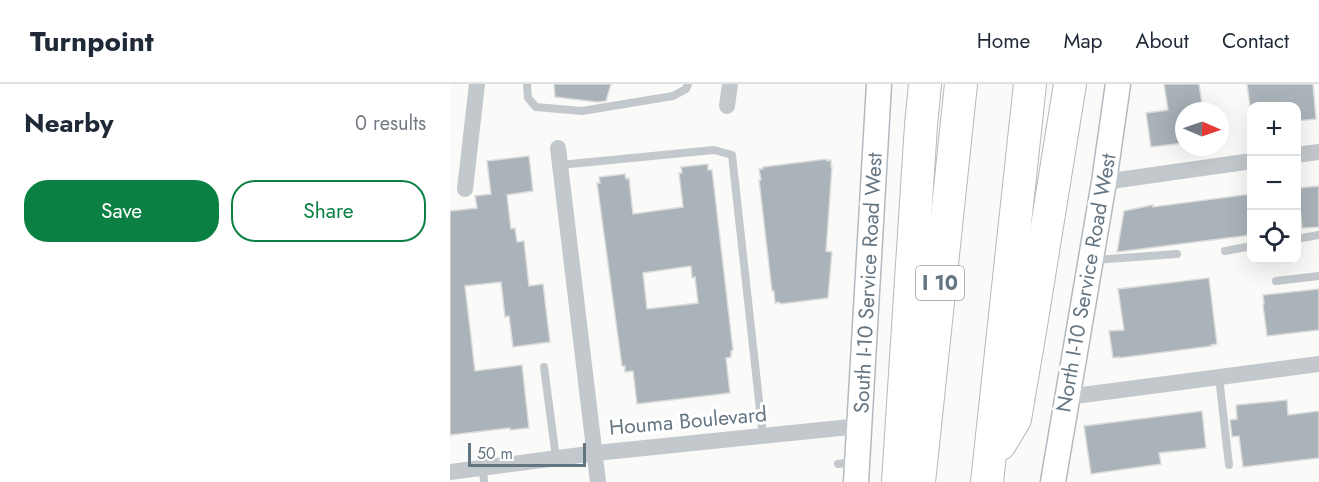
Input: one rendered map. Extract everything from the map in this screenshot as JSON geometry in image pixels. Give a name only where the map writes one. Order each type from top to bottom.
[{"type":"highway","points":[[898,482],[925,84]]},
{"type":"highway","name":"I 10","points":[[919,482],[961,84]]},
{"type":"highway","points":[[988,473],[1030,84]]},
{"type":"highway","points":[[988,473],[1015,419],[1069,87]]},
{"type":"street","points":[[465,189],[477,84]]},
{"type":"street","points":[[727,106],[730,84]]},
{"type":"street","name":"South I-10 Service Road West","points":[[850,469],[860,426],[879,84]]},
{"type":"street","name":"North I-10 Service Road West","points":[[1053,482],[1104,182],[1118,84]]},
{"type":"street","points":[[558,148],[598,482]]},
{"type":"street","points":[[1301,154],[1319,152]]},
{"type":"street","points":[[1104,182],[1247,162]]},
{"type":"street","points":[[1067,397],[1319,364]]},
{"type":"street","name":"Houma Boulevard","points":[[450,472],[484,475],[556,458],[860,426]]},
{"type":"lane","points":[[527,84],[528,98],[536,107],[582,111],[673,96],[686,89],[688,84]]},
{"type":"lane","points":[[560,165],[714,150],[732,155],[763,437]]},
{"type":"lane","points":[[1301,238],[1319,236]]},
{"type":"lane","points":[[1225,251],[1247,247]]},
{"type":"lane","points":[[1091,260],[1177,254]]},
{"type":"lane","points":[[1276,281],[1319,276]]},
{"type":"lane","points":[[544,367],[556,458]]},
{"type":"lane","points":[[1219,377],[1229,465]]},
{"type":"building","points":[[554,84],[611,84],[606,101],[598,102],[555,97]]},
{"type":"building","points":[[1164,84],[1199,84],[1202,102],[1175,102],[1175,144],[1151,147],[1146,113],[1168,110]]},
{"type":"building","points":[[1247,84],[1313,84],[1316,119],[1301,120],[1301,102],[1249,102]]},
{"type":"building","points":[[529,156],[533,191],[507,195],[511,229],[515,228],[517,242],[524,241],[529,286],[543,284],[550,342],[513,347],[509,316],[505,317],[501,282],[465,286],[475,371],[522,365],[529,428],[450,435],[450,211],[477,208],[475,196],[491,194],[487,161]]},
{"type":"building","points":[[827,159],[827,161],[831,160],[832,167],[826,251],[832,252],[828,298],[775,303],[759,169]]},
{"type":"building","points":[[708,164],[708,170],[712,170],[733,350],[731,357],[726,358],[730,393],[637,404],[633,371],[625,372],[625,366],[622,366],[597,183],[600,183],[599,177],[625,174],[626,179],[629,178],[633,214],[683,207],[679,173],[682,173],[681,167]],"holes":[[[691,266],[692,278],[695,277],[698,303],[647,309],[643,273]]]},
{"type":"building","points":[[1319,186],[1319,227],[1302,228],[1301,188]]},
{"type":"building","points":[[1247,195],[1247,236],[1117,252],[1124,211],[1153,205],[1153,207]]},
{"type":"building","points":[[1209,278],[1217,344],[1113,358],[1109,331],[1124,330],[1118,289]]},
{"type":"building","points":[[1319,289],[1319,330],[1267,336],[1263,295]]},
{"type":"building","points":[[1287,400],[1288,415],[1319,411],[1319,458],[1243,467],[1239,436],[1232,437],[1230,420],[1237,419],[1236,405]]},
{"type":"building","points":[[1202,411],[1206,448],[1159,453],[1161,464],[1091,474],[1084,426]]}]
